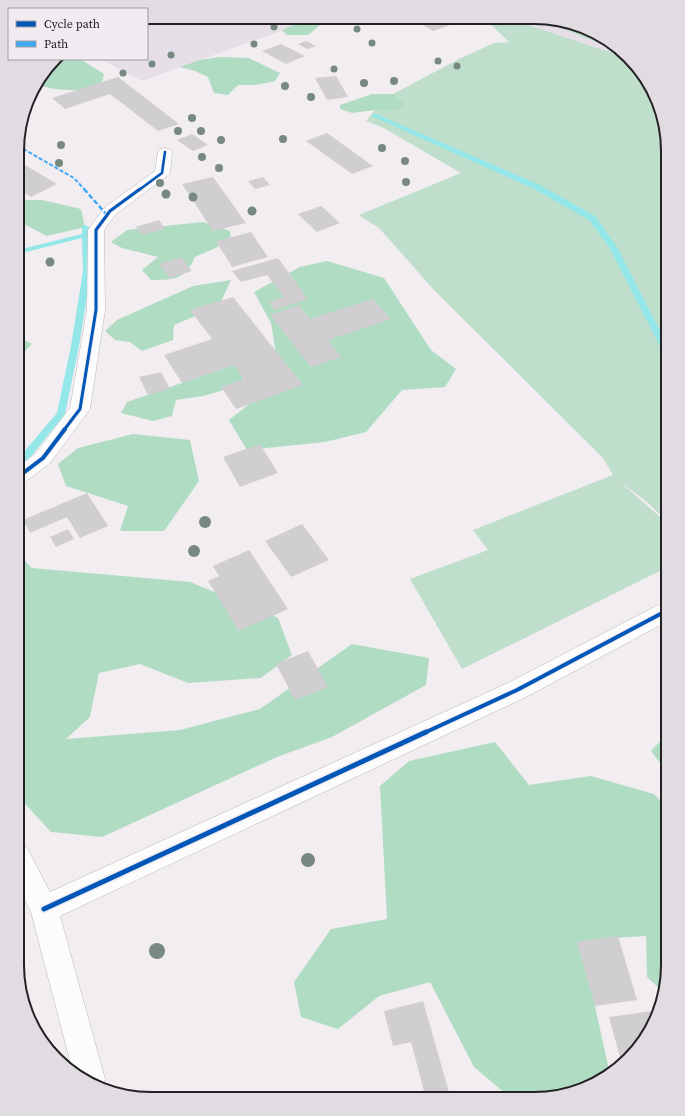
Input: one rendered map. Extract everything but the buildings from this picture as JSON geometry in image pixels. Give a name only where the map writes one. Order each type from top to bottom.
[{"type":"street","points":[[24,472],[43,458],[80,409],[96,310],[96,230],[110,211],[162,173],[165,152]]},
{"type":"street","points":[[44,909],[517,690],[661,614]]},
{"type":"street","points":[[24,870],[44,909],[89,1075]]},
{"type":"shaded area","points":[[148,24],[301,24],[142,81],[102,60],[148,60]]},
{"type":"shaded area","points":[[526,24],[554,26],[602,44],[614,52]]},
{"type":"green space","points":[[296,24],[321,24],[308,35],[287,35],[282,30]]},
{"type":"green space","points":[[490,24],[526,24],[614,52],[624,61],[635,74],[644,88],[657,118],[661,143],[661,515],[646,501],[619,481],[661,518],[661,570],[462,669],[410,579],[488,550],[473,530],[613,475],[603,458],[434,290],[379,228],[359,215],[461,173],[382,127],[366,121],[375,110],[399,109],[406,104],[393,94],[459,59],[494,43],[509,42]]},
{"type":"green space","points":[[554,26],[567,28],[602,44]]},
{"type":"green space","points":[[220,57],[249,58],[280,73],[275,81],[256,85],[238,85],[228,95],[214,93],[208,77],[195,71],[180,67],[200,60]]},
{"type":"green space","points":[[63,60],[82,60],[104,74],[101,86],[83,91],[55,89],[42,86]]},
{"type":"green space","points":[[372,94],[393,94],[406,104],[399,109],[390,111],[375,110],[352,113],[340,109],[340,105]]},
{"type":"green space","points":[[24,200],[42,200],[81,209],[85,227],[47,236],[24,224]]},
{"type":"green space","points":[[203,222],[230,231],[231,241],[195,257],[191,265],[183,274],[172,279],[151,280],[142,270],[158,257],[122,248],[111,242],[127,230]]},
{"type":"green space","points":[[327,261],[384,278],[431,350],[456,369],[445,387],[402,390],[366,432],[325,442],[247,450],[229,420],[280,380],[271,323],[254,292],[300,267]]},
{"type":"green space","points":[[231,280],[219,306],[174,325],[173,340],[142,351],[130,342],[115,340],[105,331],[117,320],[193,286]]},
{"type":"green space","points":[[24,340],[32,344],[24,352]]},
{"type":"green space","points":[[245,361],[242,385],[203,396],[176,400],[172,416],[153,421],[121,413],[127,402]]},
{"type":"green space","points":[[133,434],[190,440],[199,481],[164,531],[120,531],[128,506],[66,486],[58,464],[78,448]]},
{"type":"green space","points":[[24,560],[32,568],[190,582],[278,618],[292,655],[261,678],[188,683],[140,664],[99,673],[90,717],[66,739],[180,730],[260,709],[352,644],[429,658],[426,685],[332,737],[277,757],[102,837],[51,832],[24,803]]},
{"type":"green space","points":[[661,740],[661,765],[651,751]]},
{"type":"green space","points":[[495,742],[529,785],[591,776],[654,794],[661,802],[661,973],[659,988],[647,977],[646,936],[596,939],[595,1006],[608,1068],[604,1071],[590,1079],[558,1090],[542,1092],[504,1092],[474,1067],[430,982],[379,996],[338,1029],[301,1017],[294,982],[331,929],[387,919],[380,786],[409,761]]},
{"type":"waterway","points":[[374,115],[537,187],[592,218],[613,247],[661,340]]},
{"type":"waterway","points":[[24,459],[61,414],[75,346],[87,271],[85,227]]},
{"type":"waterway","points":[[24,250],[85,235]]},
{"type":"marked path","points":[[24,149],[74,178],[107,215]]},
{"type":"cycle path","points":[[24,472],[43,458],[80,409],[96,310],[96,230],[110,211],[162,173],[165,152]]},
{"type":"cycle path","points":[[44,909],[517,690],[661,614]]}]
